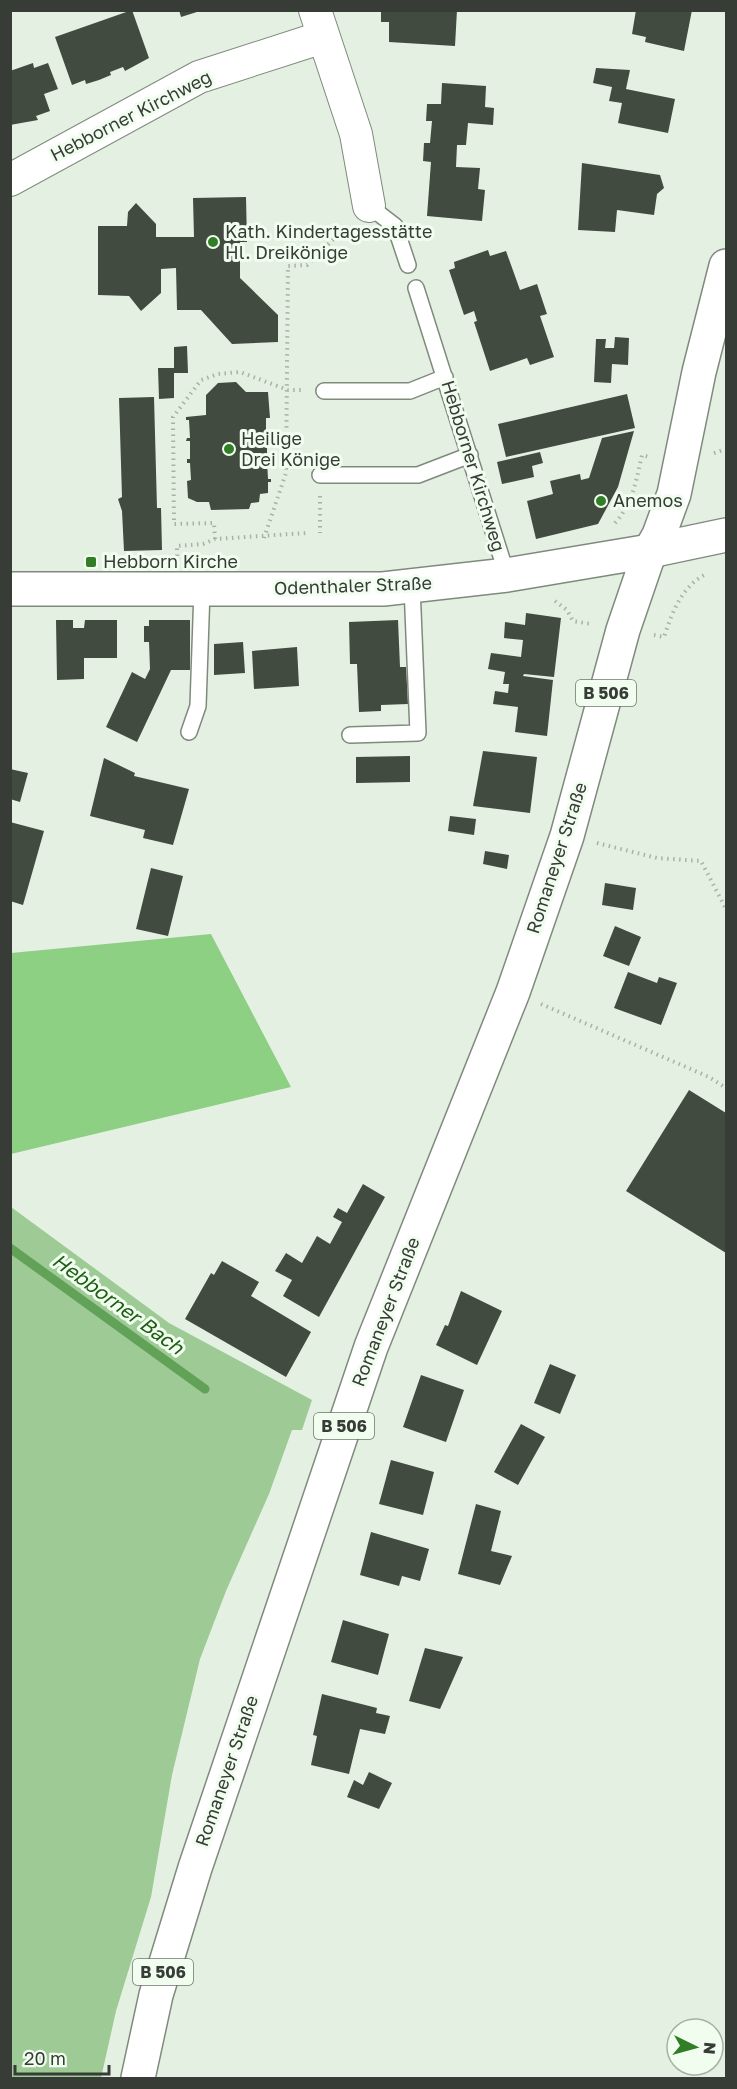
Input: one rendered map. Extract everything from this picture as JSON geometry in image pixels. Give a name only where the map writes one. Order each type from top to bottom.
[{"type":"main road","name":"B 506","points":[[650,551],[659,535],[676,484],[699,372],[726,266]]},
{"type":"main road","name":"Odenthaler Straße","points":[[10,589],[383,589],[507,575],[650,551],[726,535]]},
{"type":"main road","name":"Romaneyer Straße","points":[[138,2079],[156,1995],[195,1868],[370,1347],[513,992],[567,836],[623,630],[650,551]]},
{"type":"street","name":"Hebborner Kirchweg","points":[[10,180],[199,77],[319,24],[356,134],[369,206]]},
{"type":"lane","points":[[369,206],[395,226],[408,266]]},
{"type":"lane","name":"Hebborner Kirchweg","points":[[416,288],[507,575]]},
{"type":"lane","points":[[324,391],[410,391],[445,377]]},
{"type":"lane","points":[[320,475],[418,475],[470,455]]},
{"type":"lane","points":[[350,735],[418,733],[412,586]]},
{"type":"lane","points":[[189,732],[198,706],[202,590]]},
{"type":"path","points":[[264,538],[286,473],[288,266],[307,265],[369,206]]},
{"type":"path","points":[[215,539],[214,523],[174,524],[173,417],[201,380],[218,374],[240,372],[288,390],[324,391]]},
{"type":"path","points":[[320,475],[320,533]]},
{"type":"path","points":[[177,546],[203,544],[215,539],[264,538],[306,533]]},
{"type":"path","points":[[567,836],[657,858],[701,861],[726,909]]},
{"type":"path","points":[[513,992],[709,1077],[726,1088]]},
{"type":"green space","points":[[211,934],[291,1087],[11,1154],[11,953]]},
{"type":"green space","points":[[11,1207],[169,1323],[312,1400],[302,1430],[292,1430],[269,1494],[226,1591],[200,1659],[172,1775],[151,1897],[116,2011],[101,2078],[11,2078]]},
{"type":"building","points":[[132,10],[149,58],[125,71],[123,67],[99,80],[86,84],[85,80],[72,85],[55,37]]},
{"type":"building","points":[[179,10],[200,10],[200,11],[181,17]]},
{"type":"building","points":[[381,10],[457,10],[455,46],[389,42],[389,22],[381,22]]},
{"type":"building","points":[[636,10],[692,10],[684,51],[645,42],[646,37],[632,34]]},
{"type":"building","points":[[33,63],[34,68],[48,63],[58,89],[44,94],[50,111],[36,116],[38,120],[10,125],[10,71]]},
{"type":"building","points":[[596,68],[630,70],[626,89],[675,99],[668,133],[618,123],[622,103],[609,101],[612,87],[593,83]]},
{"type":"building","points":[[442,83],[486,86],[485,107],[494,108],[493,125],[468,123],[466,145],[457,145],[456,167],[480,168],[478,189],[485,190],[482,221],[427,216],[431,162],[423,161],[424,143],[430,143],[432,121],[426,121],[427,104],[441,104]]},
{"type":"building","points":[[582,163],[660,175],[664,188],[657,194],[654,215],[617,210],[615,232],[578,230]]},
{"type":"building","points":[[246,197],[247,242],[240,242],[240,278],[278,315],[278,342],[232,344],[201,310],[177,310],[176,268],[161,269],[161,293],[141,311],[129,296],[98,295],[98,226],[127,226],[128,212],[136,203],[156,224],[156,237],[194,237],[193,198]]},
{"type":"building","points":[[488,250],[490,256],[506,251],[520,290],[537,284],[547,314],[540,316],[554,357],[530,365],[527,358],[490,371],[474,322],[477,321],[474,311],[464,315],[449,270],[455,268],[454,262]]},
{"type":"building","points":[[615,337],[629,338],[628,365],[612,364],[611,383],[594,382],[596,339],[606,339],[605,348],[614,348]]},
{"type":"building","points":[[187,346],[188,373],[174,373],[174,398],[159,399],[158,368],[174,368],[174,347]]},
{"type":"building","name":"Heilige Drei Könige","points":[[236,382],[246,392],[268,392],[270,418],[266,418],[266,436],[270,436],[267,440],[267,458],[271,461],[267,461],[268,479],[271,479],[271,482],[268,482],[268,493],[260,494],[259,502],[251,503],[249,509],[211,510],[209,502],[197,502],[188,498],[187,481],[191,480],[190,463],[187,463],[187,459],[190,459],[190,441],[186,441],[190,438],[189,420],[186,420],[186,417],[206,415],[206,395],[218,383]]},
{"type":"building","points":[[627,394],[635,428],[506,457],[498,424]]},
{"type":"building","points":[[154,397],[157,508],[161,508],[162,550],[124,551],[122,511],[118,499],[122,497],[119,398]]},
{"type":"building","points":[[634,431],[618,487],[598,524],[536,539],[527,501],[553,494],[550,481],[580,474],[581,480],[589,478],[602,438]]},
{"type":"building","points":[[540,452],[543,463],[532,466],[534,477],[502,484],[497,462]]},
{"type":"building","points":[[526,613],[561,618],[554,677],[524,674],[523,676],[553,680],[547,736],[515,732],[518,707],[493,704],[495,691],[508,693],[509,684],[503,684],[505,672],[488,669],[491,653],[521,657],[523,640],[504,638],[505,622],[525,625]]},
{"type":"building","points":[[56,620],[73,620],[73,628],[84,628],[85,620],[117,620],[117,658],[84,658],[84,679],[57,680]]},
{"type":"building","points":[[149,620],[190,620],[190,670],[171,670],[137,742],[106,727],[132,672],[145,679],[150,669],[149,642],[144,642],[144,626],[149,626]]},
{"type":"building","points":[[398,620],[400,667],[406,667],[408,704],[381,705],[381,711],[359,712],[357,664],[350,664],[349,622]]},
{"type":"building","points":[[243,642],[245,673],[214,675],[214,644]]},
{"type":"building","points":[[297,647],[299,686],[254,689],[252,651]]},
{"type":"building","points":[[483,751],[537,757],[530,813],[473,806]]},
{"type":"building","points":[[410,756],[410,782],[356,783],[356,757]]},
{"type":"building","points":[[104,758],[135,773],[134,776],[189,789],[173,845],[143,838],[145,830],[90,816]]},
{"type":"building","points":[[10,769],[28,773],[20,802],[10,799]]},
{"type":"building","points":[[450,816],[476,819],[474,835],[448,831]]},
{"type":"building","points":[[10,822],[44,831],[23,905],[10,901]]},
{"type":"building","points":[[485,851],[509,855],[507,869],[483,864]]},
{"type":"building","points":[[151,868],[183,876],[168,936],[136,929]]},
{"type":"building","points":[[605,883],[636,888],[633,910],[602,905]]},
{"type":"building","points":[[615,926],[641,937],[629,966],[603,956]]},
{"type":"building","points":[[628,972],[657,983],[659,977],[677,983],[661,1025],[614,1008]]},
{"type":"building","points":[[689,1090],[726,1113],[726,1253],[626,1191]]},
{"type":"building","points":[[363,1184],[385,1197],[319,1317],[283,1296],[292,1280],[275,1271],[286,1253],[302,1263],[317,1236],[330,1244],[342,1222],[333,1217],[338,1208],[347,1213]]},
{"type":"building","points":[[222,1261],[259,1282],[251,1296],[311,1332],[286,1377],[185,1319],[211,1273],[214,1275]]},
{"type":"building","points":[[461,1291],[502,1311],[477,1365],[436,1345],[445,1325],[448,1326]]},
{"type":"building","points":[[550,1364],[576,1375],[560,1414],[534,1403]]},
{"type":"building","points":[[421,1375],[464,1390],[446,1442],[403,1427]]},
{"type":"building","points":[[521,1424],[545,1437],[518,1485],[494,1472]]},
{"type":"building","points":[[391,1460],[434,1472],[423,1515],[379,1504]]},
{"type":"building","points":[[476,1504],[501,1511],[491,1551],[512,1556],[500,1585],[458,1574]]},
{"type":"building","points":[[371,1532],[429,1549],[420,1581],[402,1576],[399,1586],[360,1575]]},
{"type":"building","points":[[343,1620],[389,1634],[378,1675],[331,1662]]},
{"type":"building","points":[[425,1648],[463,1657],[440,1709],[409,1701]]},
{"type":"building","points":[[322,1694],[377,1708],[376,1713],[390,1716],[385,1734],[360,1729],[349,1774],[311,1765],[317,1736],[313,1735]]},
{"type":"building","points":[[369,1772],[392,1783],[379,1809],[347,1797],[354,1780],[363,1785]]},
{"type":"waterway","name":"Hebborner Bach","points":[[10,1248],[205,1389]]},
{"type":"place","name":"Kath. Kindertagesstätte Hl. Dreikönige","points":[[213,242]]},
{"type":"place","name":"Heilige Drei Könige","points":[[229,449]]},
{"type":"place","name":"Anemos","points":[[601,501]]},
{"type":"place","name":"Hebborn Kirche","points":[[91,562]]}]
